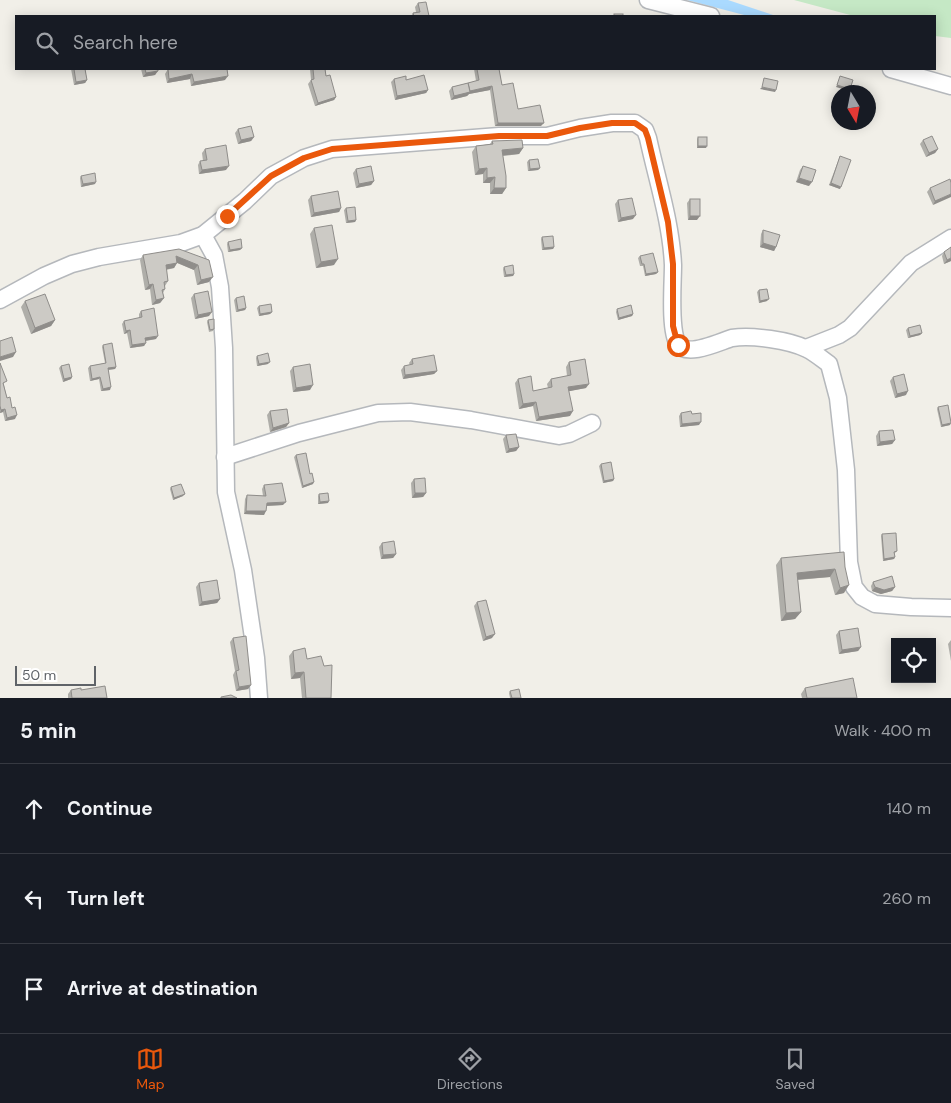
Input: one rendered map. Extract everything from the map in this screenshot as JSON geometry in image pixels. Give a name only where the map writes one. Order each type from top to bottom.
[{"type":"street","points":[[648,0],[707,15]]},
{"type":"street","points":[[895,70],[951,86]]},
{"type":"street","points":[[0,300],[44,276],[72,264],[99,257],[181,243],[203,235],[246,201],[271,176],[304,158],[332,149],[499,136],[547,136],[612,123],[635,123],[645,130],[648,138],[668,222],[673,264],[673,326],[678,345],[684,349],[702,348],[748,336],[806,348],[829,364],[838,398],[846,470],[849,562],[854,588],[862,597],[875,604],[911,608],[951,608]]},
{"type":"street","points":[[203,235],[214,256],[220,287],[224,348],[226,492],[243,570],[260,698]]},
{"type":"street","points":[[806,348],[839,335],[850,328],[911,262],[951,238]]},
{"type":"street","points":[[225,457],[298,433],[378,413],[410,412],[470,420],[559,436],[569,434],[592,424]]},
{"type":"green space","points":[[794,0],[951,0],[951,38],[936,36],[936,15],[850,15]]},
{"type":"water","points":[[687,0],[728,0],[773,15],[744,15]]},
{"type":"building","points":[[426,2],[429,15],[414,15],[413,13],[420,12],[418,3]]},
{"type":"building","points":[[74,70],[85,70],[87,80],[76,82]]},
{"type":"building","points":[[145,70],[158,70],[158,71],[146,73]]},
{"type":"building","points":[[168,70],[227,70],[228,76],[194,82],[192,74],[169,79]]},
{"type":"building","points":[[313,70],[325,70],[326,76],[330,75],[336,97],[318,103],[311,80],[314,79]]},
{"type":"building","points":[[477,70],[499,70],[502,85],[513,83],[518,109],[540,105],[544,123],[498,123],[492,86],[470,91],[468,83],[479,80]]},
{"type":"building","points":[[424,75],[428,90],[397,96],[394,79],[406,76],[406,80]]},
{"type":"building","points":[[840,76],[853,80],[851,85],[837,85]]},
{"type":"building","points":[[764,78],[778,81],[776,90],[762,87]]},
{"type":"building","points":[[468,83],[470,92],[454,96],[452,87]]},
{"type":"building","points":[[251,126],[254,137],[241,140],[238,129]]},
{"type":"building","points":[[932,136],[938,149],[929,153],[923,140]]},
{"type":"building","points":[[698,137],[707,137],[707,146],[698,146]]},
{"type":"building","points":[[522,140],[523,148],[502,150],[506,188],[494,188],[495,177],[487,178],[487,168],[479,169],[476,146],[493,144],[492,141]]},
{"type":"building","points":[[226,145],[229,166],[202,170],[200,161],[207,160],[205,149]]},
{"type":"building","points":[[840,156],[851,160],[841,187],[831,183]]},
{"type":"building","points":[[538,159],[540,168],[530,169],[529,160]]},
{"type":"building","points":[[371,166],[374,181],[359,184],[356,169]]},
{"type":"building","points":[[803,166],[816,170],[812,182],[799,178]]},
{"type":"building","points":[[95,173],[96,182],[83,184],[81,176]]},
{"type":"building","points":[[950,179],[951,194],[935,201],[930,188]]},
{"type":"building","points":[[338,191],[341,208],[314,213],[311,196]]},
{"type":"building","points":[[632,198],[636,215],[621,218],[618,200]]},
{"type":"building","points":[[690,199],[700,199],[700,216],[690,216]]},
{"type":"building","points":[[355,207],[356,220],[348,221],[346,208]]},
{"type":"building","points":[[332,225],[338,259],[321,262],[314,228]]},
{"type":"building","points":[[763,230],[780,235],[776,247],[763,243]]},
{"type":"building","points":[[553,236],[554,247],[544,248],[542,237]]},
{"type":"building","points":[[241,239],[242,248],[230,250],[228,242]]},
{"type":"building","points":[[951,247],[951,258],[947,260],[944,252]]},
{"type":"building","points":[[179,249],[209,260],[213,277],[201,280],[198,265],[176,256],[177,263],[166,265],[168,281],[164,282],[165,289],[162,290],[164,298],[156,300],[153,284],[149,285],[143,255]]},
{"type":"building","points":[[653,253],[658,272],[646,274],[640,256]]},
{"type":"building","points":[[513,265],[514,274],[506,275],[504,267]]},
{"type":"building","points":[[767,289],[769,299],[760,301],[759,290]]},
{"type":"building","points":[[208,291],[212,312],[198,315],[194,294]]},
{"type":"building","points":[[45,294],[55,320],[35,328],[25,301]]},
{"type":"building","points":[[244,296],[246,308],[238,310],[236,298]]},
{"type":"building","points":[[271,304],[272,312],[260,314],[259,306]]},
{"type":"building","points":[[631,305],[633,314],[619,318],[617,309]]},
{"type":"building","points":[[154,308],[158,336],[145,338],[146,343],[132,345],[130,330],[126,331],[124,321],[142,317],[141,311]]},
{"type":"building","points":[[214,319],[214,329],[210,330],[208,320]]},
{"type":"building","points":[[920,325],[922,333],[910,336],[908,328]]},
{"type":"building","points":[[12,337],[16,352],[0,357],[0,341]]},
{"type":"building","points":[[112,343],[116,367],[108,368],[111,387],[103,389],[100,377],[92,379],[90,366],[106,363],[103,345]]},
{"type":"building","points":[[268,353],[270,362],[259,364],[257,356]]},
{"type":"building","points":[[434,355],[437,371],[405,375],[404,366],[413,364],[412,359]]},
{"type":"building","points":[[585,359],[589,384],[568,387],[573,411],[539,417],[536,402],[523,404],[518,379],[531,376],[533,391],[552,387],[551,379],[571,375],[569,362]]},
{"type":"building","points":[[0,363],[7,381],[3,383],[7,398],[10,397],[12,408],[15,407],[17,415],[7,418],[5,409],[1,410],[0,406]]},
{"type":"building","points":[[69,364],[72,377],[64,379],[61,366]]},
{"type":"building","points":[[310,364],[313,385],[296,388],[293,367]]},
{"type":"building","points":[[904,374],[908,391],[897,394],[893,377]]},
{"type":"building","points":[[948,405],[951,423],[942,425],[938,407]]},
{"type":"building","points":[[287,409],[289,423],[273,428],[270,411]]},
{"type":"building","points":[[691,411],[692,414],[701,413],[701,422],[682,424],[681,413]]},
{"type":"building","points":[[893,430],[895,440],[880,442],[879,431]]},
{"type":"building","points":[[516,434],[519,447],[509,449],[506,435]]},
{"type":"building","points":[[306,453],[310,474],[312,473],[314,482],[303,486],[296,455]]},
{"type":"building","points":[[611,462],[614,479],[604,481],[601,464]]},
{"type":"building","points":[[425,478],[426,493],[415,493],[414,479]]},
{"type":"building","points":[[282,483],[286,502],[267,503],[266,511],[246,511],[247,495],[266,496],[264,485]]},
{"type":"building","points":[[181,484],[185,494],[174,498],[171,487]]},
{"type":"building","points":[[328,493],[329,501],[320,502],[319,494]]},
{"type":"building","points":[[896,533],[897,551],[894,552],[895,557],[884,559],[882,534]]},
{"type":"building","points":[[394,541],[396,554],[383,555],[382,543]]},
{"type":"building","points":[[844,552],[849,585],[840,588],[835,569],[797,573],[801,612],[786,613],[781,558]]},
{"type":"building","points":[[892,576],[895,587],[884,590],[875,587],[873,582]]},
{"type":"building","points":[[217,580],[220,599],[202,602],[199,583]]},
{"type":"building","points":[[486,600],[495,634],[486,637],[477,602]]},
{"type":"building","points":[[858,628],[861,647],[842,650],[839,631]]},
{"type":"building","points":[[246,636],[251,685],[239,687],[236,671],[239,670],[233,638]]},
{"type":"building","points":[[305,648],[307,659],[321,656],[324,666],[332,665],[331,698],[306,698],[304,672],[295,673],[293,651]]},
{"type":"building","points":[[853,678],[857,698],[807,698],[805,688]]},
{"type":"building","points":[[105,686],[107,698],[72,698],[71,690]]},
{"type":"building","points":[[519,689],[521,698],[512,698],[510,691]]},
{"type":"building","points":[[231,695],[237,698],[221,698],[221,697]]},
{"type":"route","points":[[227,216],[246,201],[271,176],[304,158],[332,149],[499,136],[547,136],[612,123],[635,123],[645,130],[648,138],[668,222],[673,264],[673,326],[678,345]]}]
